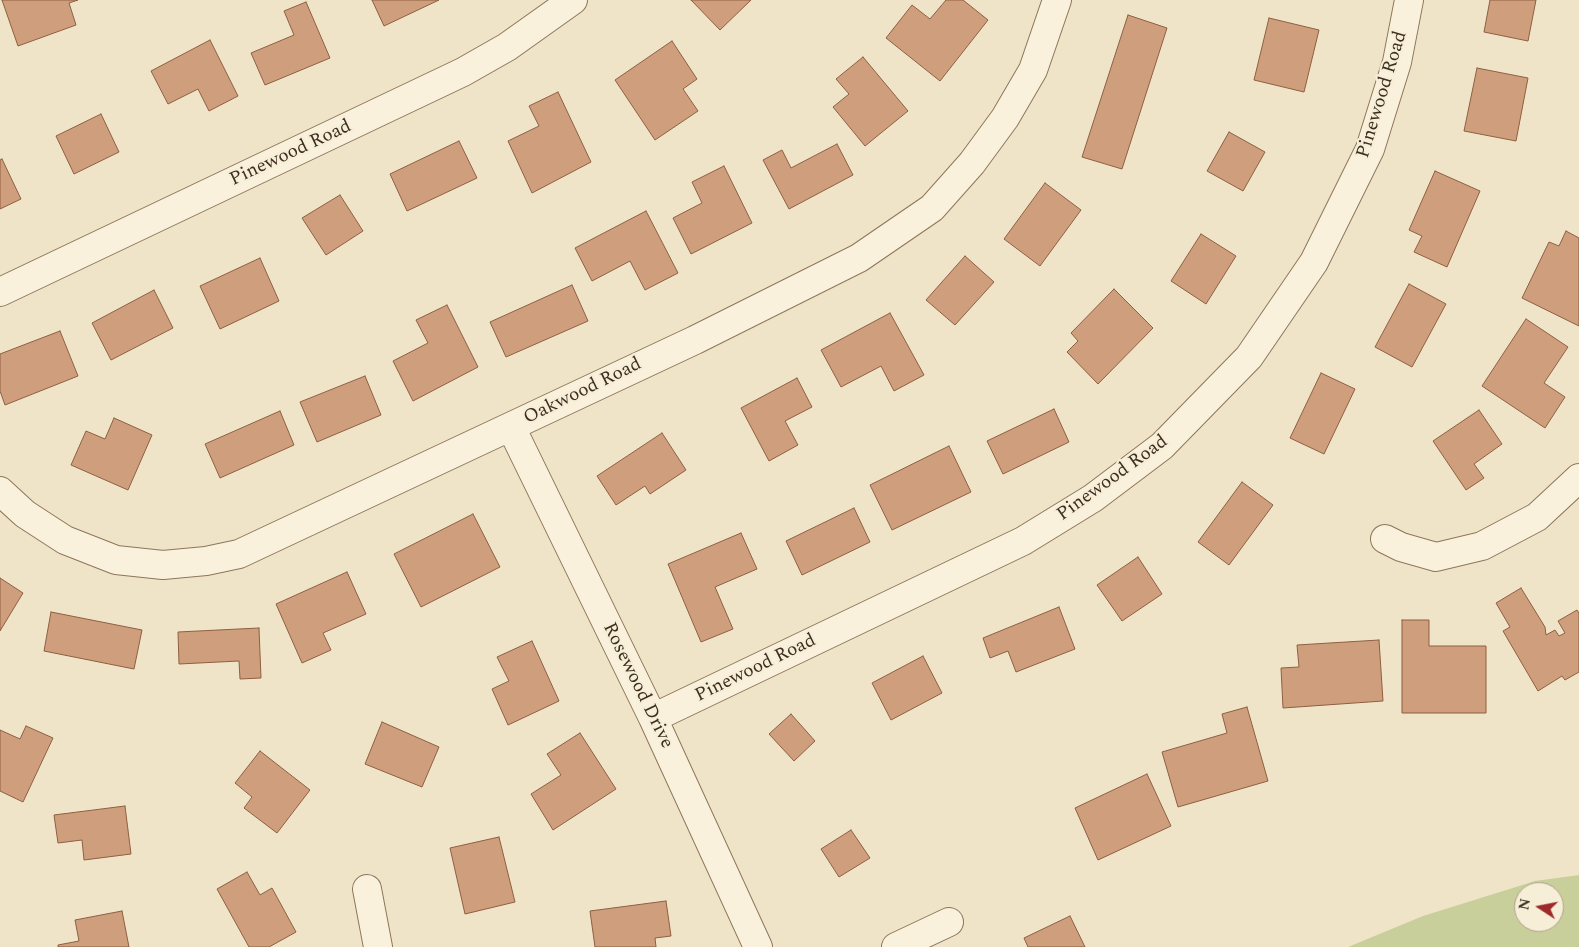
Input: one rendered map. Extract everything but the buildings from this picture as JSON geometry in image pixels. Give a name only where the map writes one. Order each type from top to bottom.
[{"type":"street","name":"Pinewood Road","points":[[0,292],[463,72],[507,47],[573,0]]},
{"type":"street","name":"Oakwood Road","points":[[0,491],[25,514],[65,540],[116,560],[163,565],[206,561],[239,554],[511,427],[859,258],[932,208],[972,163],[1005,118],[1033,70],[1057,0]]},
{"type":"street","name":"Pinewood Road","points":[[653,718],[1023,541],[1093,498],[1162,446],[1249,357],[1314,262],[1370,149],[1397,62],[1409,0]]},
{"type":"street","name":"Rosewood Drive","points":[[511,427],[653,718],[758,947]]},
{"type":"street","points":[[1385,539],[1401,547],[1436,557],[1482,546],[1537,517],[1579,478]]},
{"type":"street","points":[[368,889],[378,947]]},
{"type":"street","points":[[896,947],[948,922]]},
{"type":"green space","points":[[1579,875],[1579,947],[1348,947],[1423,916],[1514,888],[1514,932],[1564,932],[1564,882],[1532,882]]}]
